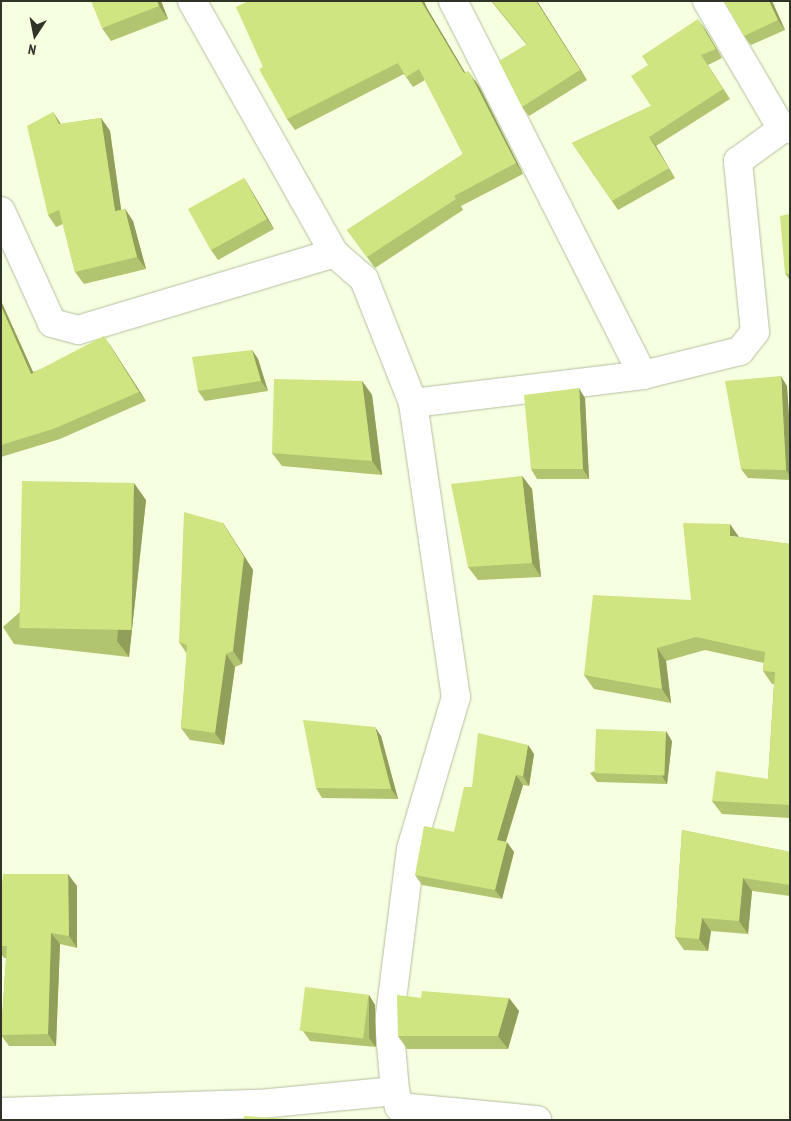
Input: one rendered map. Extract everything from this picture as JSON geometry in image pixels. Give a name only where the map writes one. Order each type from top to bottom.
[{"type":"street","points":[[192,1],[334,253],[364,279],[413,403],[456,697],[412,850],[389,1022],[398,1106]]},
{"type":"street","points":[[453,1],[643,375]]},
{"type":"street","points":[[413,403],[643,375],[740,351],[755,332],[738,161],[786,129],[707,1]]},
{"type":"street","points":[[1,211],[52,322],[78,330],[334,253]]},
{"type":"street","points":[[1,1112],[260,1104],[398,1106],[537,1120]]},
{"type":"building","points":[[91,1],[157,1],[159,6],[102,28]]},
{"type":"building","points":[[248,1],[421,1],[464,73],[468,71],[472,77],[516,163],[454,196],[456,199],[367,257],[347,230],[463,154],[419,69],[406,77],[398,63],[287,119],[259,69],[263,67],[236,7]]},
{"type":"building","points":[[492,1],[536,1],[580,70],[522,107],[499,61],[527,44]]},
{"type":"building","points":[[724,1],[769,1],[778,20],[744,36]]},
{"type":"building","points":[[698,19],[716,49],[701,55],[723,89],[649,137],[669,168],[612,201],[572,143],[651,106],[631,76],[648,65],[642,56]]},
{"type":"building","points":[[53,112],[59,124],[101,118],[115,211],[125,209],[137,257],[75,272],[59,210],[48,215],[27,126]]},
{"type":"building","points":[[244,178],[267,219],[211,250],[188,209]]},
{"type":"building","points":[[790,214],[790,275],[785,273],[780,216]]},
{"type":"building","points":[[1,306],[31,374],[104,336],[139,392],[53,429],[1,445]]},
{"type":"building","points":[[252,350],[261,381],[198,391],[192,357]]},
{"type":"building","points":[[781,376],[786,470],[741,469],[725,381]]},
{"type":"building","points":[[274,379],[362,381],[372,461],[272,453]]},
{"type":"building","points":[[579,388],[583,469],[531,469],[524,395]]},
{"type":"building","points":[[522,476],[532,563],[468,567],[451,484]]},
{"type":"building","points":[[22,481],[134,483],[131,630],[19,628]]},
{"type":"building","points":[[184,512],[223,523],[244,557],[233,651],[226,654],[215,733],[181,728],[187,645],[179,642]]},
{"type":"building","points":[[683,523],[730,524],[730,536],[790,544],[790,805],[712,801],[716,771],[768,779],[775,672],[763,671],[765,652],[696,637],[657,648],[662,689],[584,675],[593,595],[691,600]]},
{"type":"building","points":[[303,720],[375,727],[391,789],[316,788]]},
{"type":"building","points":[[596,729],[666,731],[664,775],[594,773]]},
{"type":"building","points":[[478,733],[528,745],[523,776],[516,775],[497,840],[507,842],[495,890],[415,875],[424,826],[454,832],[464,787],[472,787]]},
{"type":"building","points":[[682,830],[790,852],[790,885],[743,878],[739,921],[702,918],[699,939],[675,937]]},
{"type":"building","points":[[3,874],[68,874],[69,936],[51,933],[48,1034],[1,1035],[7,946],[1,946]]},
{"type":"building","points":[[305,987],[369,995],[363,1038],[300,1031]]},
{"type":"building","points":[[422,991],[509,998],[498,1036],[398,1036],[397,995],[421,998]]},
{"type":"building","points":[[244,1116],[290,1119],[290,1120],[244,1120]]}]
